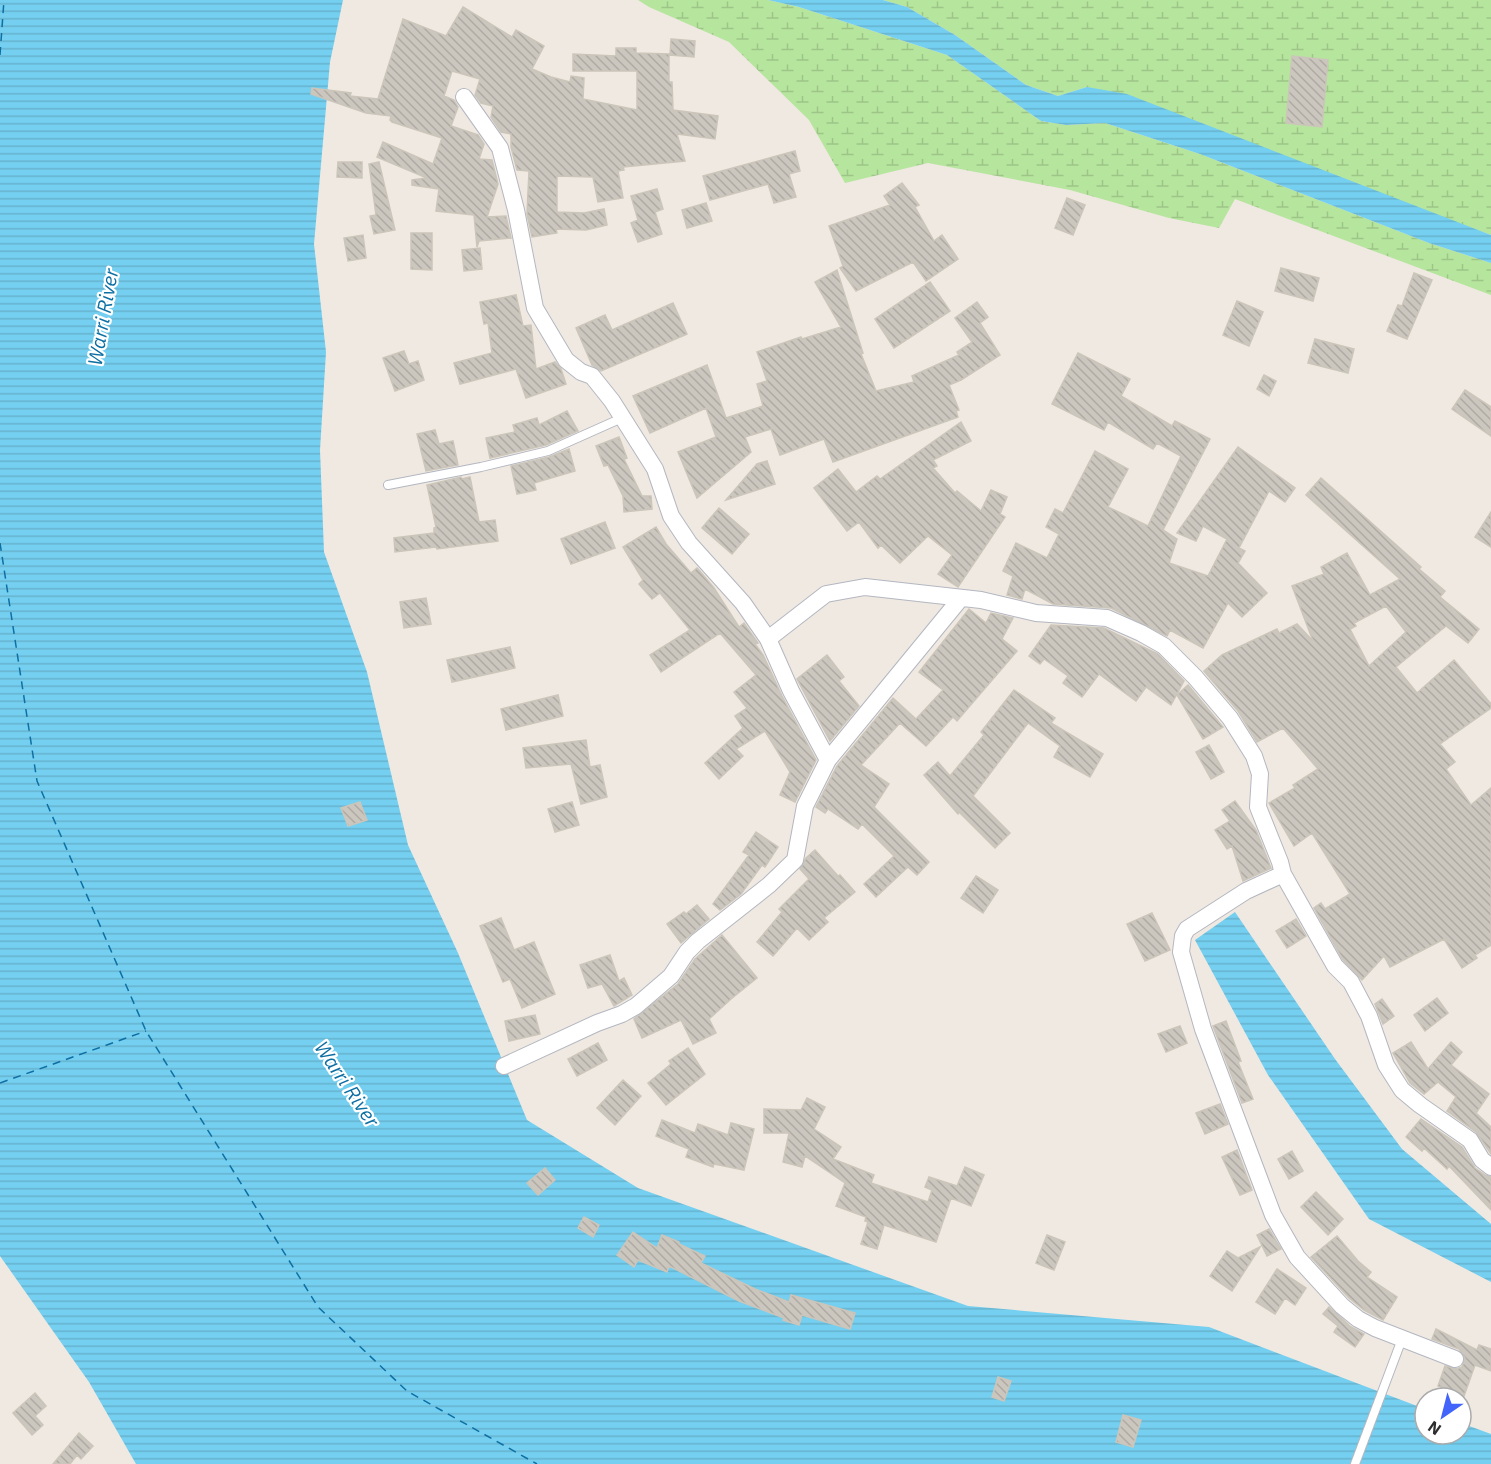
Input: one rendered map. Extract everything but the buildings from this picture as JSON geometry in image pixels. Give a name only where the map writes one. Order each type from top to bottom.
[{"type":"street","points":[[464,97],[500,148],[516,210],[535,308],[566,360],[581,372],[592,376],[601,386],[656,469],[671,516],[689,543],[743,603],[768,639],[791,691],[828,760]]},
{"type":"street","points":[[768,639],[826,594],[865,587],[981,600],[1036,613],[1107,618],[1164,646],[1195,677],[1230,718],[1254,756],[1260,774],[1258,807],[1283,874],[1335,966],[1350,982],[1369,1016],[1386,1065],[1402,1090],[1470,1140],[1482,1160],[1491,1167]]},
{"type":"street","points":[[504,1066],[636,1006],[671,976],[698,940],[769,885],[795,860],[805,806],[828,760],[961,598]]},
{"type":"street","points":[[1283,874],[1246,891],[1188,929],[1183,936],[1181,952],[1203,1029],[1273,1215],[1297,1257],[1334,1298],[1358,1319],[1375,1328],[1455,1359]]},
{"type":"lane","points":[[388,485],[482,467],[548,451],[622,418]]},
{"type":"lane","points":[[1355,1464],[1402,1339]]},
{"type":"green space","points":[[638,0],[768,0],[799,7],[947,55],[1041,121],[1066,125],[1105,123],[1200,154],[1429,243],[1491,263],[1491,295],[1235,199],[1219,228],[1169,218],[1070,190],[928,163],[845,183],[809,120],[729,42]]},
{"type":"green space","points":[[883,0],[1491,0],[1491,235],[1087,87],[1058,96],[1026,85],[955,35],[907,7]]},
{"type":"water","name":"Warri River","points":[[0,0],[343,0],[330,62],[314,244],[326,352],[320,450],[324,552],[367,672],[408,845],[458,953],[527,1120],[638,1188],[968,1306],[1209,1327],[1413,1404],[1413,1446],[1473,1446],[1473,1427],[1491,1434],[1491,1464],[136,1464],[89,1382],[0,1256]]},
{"type":"water","points":[[768,0],[883,0],[907,7],[955,35],[1026,85],[1058,96],[1087,87],[1127,94],[1491,235],[1491,263],[1429,243],[1200,154],[1105,123],[1066,125],[1041,121],[947,55],[799,7]]},
{"type":"water","points":[[1235,912],[1335,1059],[1402,1149],[1491,1224],[1491,1282],[1369,1219],[1268,1075],[1195,940]]},
{"type":"ferry route","points":[[0,55],[4,0]]},
{"type":"ferry route","points":[[0,543],[37,781],[146,1031],[318,1307],[407,1391],[537,1464]]},
{"type":"ferry route","points":[[0,1083],[146,1031]]}]
